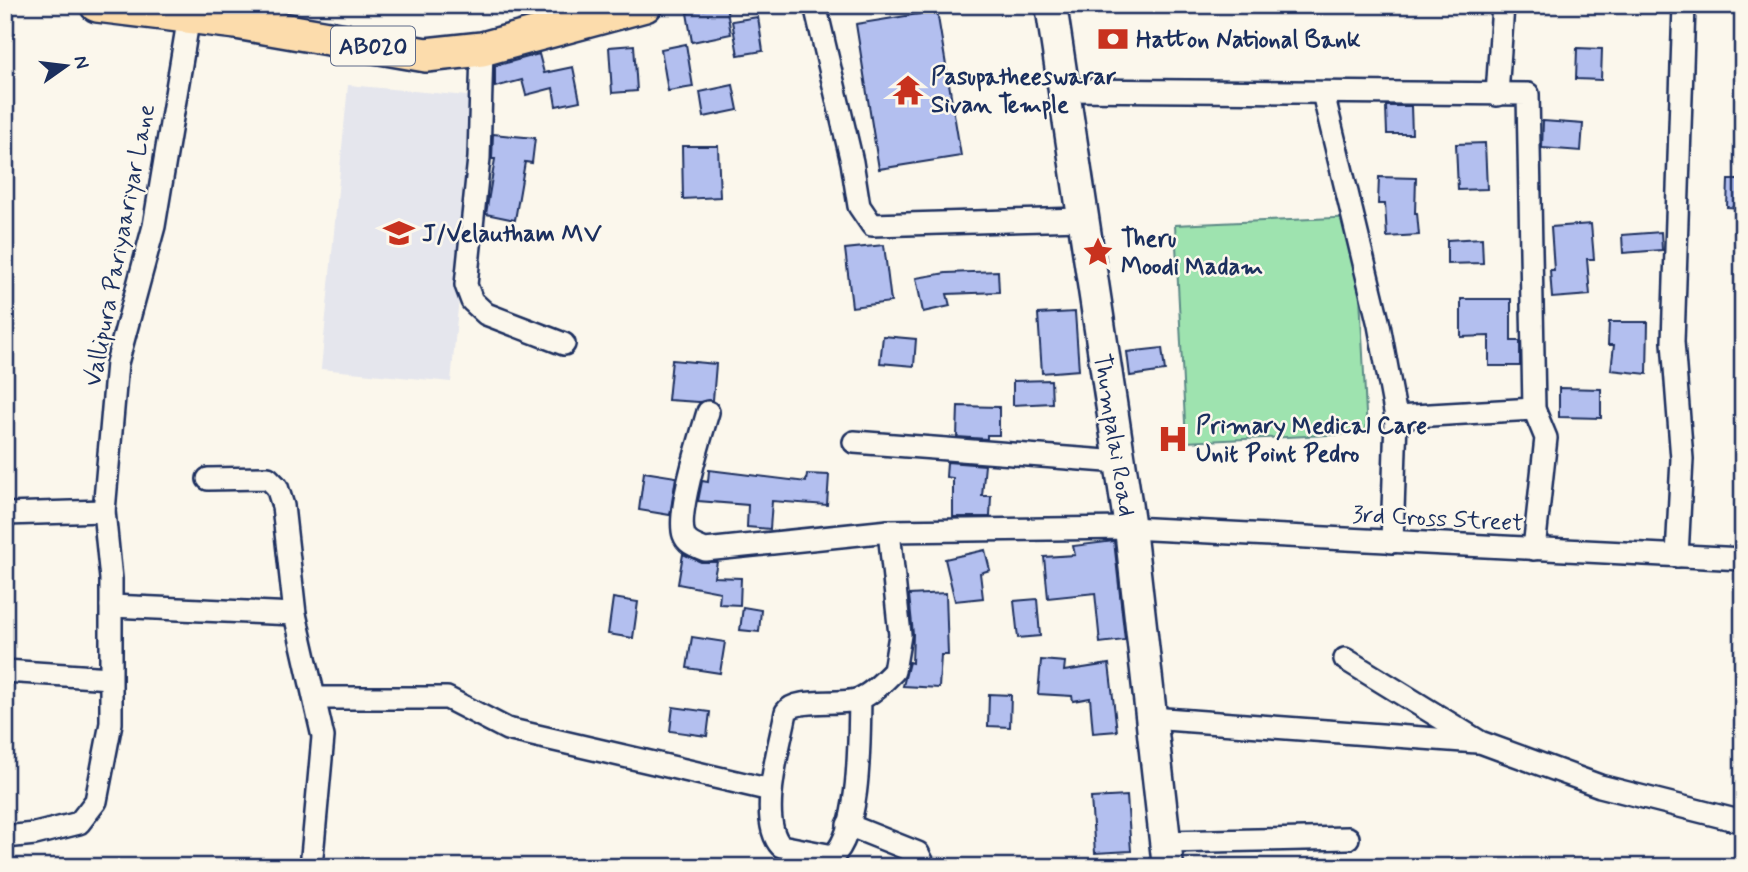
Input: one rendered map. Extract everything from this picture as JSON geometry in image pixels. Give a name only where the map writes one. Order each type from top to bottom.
[{"type":"main road","name":"AB020","points":[[97,5],[189,16],[239,14],[426,55],[482,49],[582,14],[645,5]]},
{"type":"street","points":[[815,5],[852,162],[859,206],[872,225],[1082,219]]},
{"type":"street","name":"Thumpalai Road","points":[[1051,5],[1130,528],[1166,854]]},
{"type":"street","points":[[1497,95],[1503,5]]},
{"type":"street","points":[[1677,556],[1682,459],[1673,342],[1684,5]]},
{"type":"street","name":"Vallipura Pariyaariyar Lane","points":[[5,837],[35,834],[79,823],[96,801],[111,723],[111,606],[104,511],[117,363],[155,226],[189,16]]},
{"type":"street","points":[[482,49],[479,158],[466,285],[472,301],[486,314],[564,344]]},
{"type":"street","points":[[1063,90],[1528,94],[1534,409],[1546,438],[1534,549]]},
{"type":"street","points":[[1323,93],[1379,325],[1396,417],[1392,542]]},
{"type":"street","points":[[1396,417],[1534,409]]},
{"type":"street","name":"3rd Cross Street","points":[[708,412],[688,484],[682,532],[689,543],[705,551],[889,531],[1130,528],[1743,559]]},
{"type":"street","points":[[854,442],[1120,462]]},
{"type":"street","points":[[208,479],[268,478],[277,487],[283,506],[295,614],[323,737],[311,867]]},
{"type":"street","points":[[5,514],[104,511]]},
{"type":"street","points":[[860,699],[859,764],[841,848],[833,856],[781,846],[772,830],[771,790],[789,706],[860,699],[894,671],[900,635],[889,531]]},
{"type":"street","points":[[111,606],[295,614]]},
{"type":"street","points":[[1345,659],[1480,742],[1600,786],[1743,822]]},
{"type":"street","points":[[5,671],[110,678]]},
{"type":"street","points":[[316,698],[447,698],[506,729],[771,790]]},
{"type":"street","points":[[1151,718],[1480,742]]},
{"type":"street","points":[[848,825],[918,853],[925,867]]},
{"type":"street","points":[[1166,854],[1348,838]]},
{"type":"shaded area","name":"J/Velautham MV","points":[[348,85],[478,97],[451,382],[321,369]]},
{"type":"green space","points":[[1356,217],[1367,433],[1186,442],[1175,225]]},
{"type":"building","points":[[726,5],[731,34],[692,42],[687,13]]},
{"type":"building","name":"Pasupatheeswarar Sivan Temple","points":[[937,11],[961,156],[879,169],[856,24]]},
{"type":"building","points":[[758,17],[763,51],[738,55],[732,21]]},
{"type":"building","points":[[686,44],[693,87],[668,91],[661,49]]},
{"type":"building","points":[[634,45],[637,91],[612,93],[609,47]]},
{"type":"building","points":[[1577,48],[1602,49],[1601,80],[1576,79]]},
{"type":"building","points":[[539,54],[544,73],[573,67],[580,101],[556,106],[553,88],[526,95],[522,80],[495,87],[495,66]]},
{"type":"building","points":[[733,85],[738,110],[704,117],[700,92]]},
{"type":"building","points":[[1386,106],[1411,106],[1412,134],[1387,134]]},
{"type":"building","points":[[1543,121],[1583,124],[1581,151],[1542,148]]},
{"type":"building","points":[[493,134],[535,138],[532,163],[525,162],[515,220],[486,214],[495,159],[492,159]]},
{"type":"building","points":[[1485,143],[1487,189],[1458,190],[1456,144]]},
{"type":"building","points":[[682,146],[718,146],[720,197],[683,199]]},
{"type":"building","points":[[1379,177],[1416,178],[1415,213],[1419,235],[1387,237],[1385,204],[1378,204]]},
{"type":"building","points":[[1728,180],[1743,180],[1743,208],[1727,207]]},
{"type":"building","points":[[1591,224],[1594,259],[1587,259],[1590,295],[1552,298],[1550,270],[1554,270],[1551,227]]},
{"type":"building","points":[[1661,232],[1662,250],[1623,253],[1622,235]]},
{"type":"building","points":[[1482,238],[1483,263],[1447,264],[1447,240]]},
{"type":"building","points":[[884,245],[891,302],[852,307],[845,249]]},
{"type":"building","points":[[998,271],[999,292],[947,294],[950,306],[923,312],[916,278],[946,273]]},
{"type":"building","points":[[1461,299],[1511,299],[1511,341],[1520,341],[1520,366],[1489,366],[1489,336],[1461,337]]},
{"type":"building","points":[[1075,312],[1079,370],[1042,373],[1038,314]]},
{"type":"building","points":[[1609,322],[1648,322],[1647,374],[1611,370],[1614,345],[1608,345]]},
{"type":"building","points":[[883,336],[916,339],[914,366],[880,363]]},
{"type":"building","points":[[1162,348],[1165,371],[1130,376],[1127,352]]},
{"type":"building","points":[[672,360],[716,364],[713,400],[668,400]]},
{"type":"building","points":[[1051,380],[1052,403],[1013,405],[1013,381]]},
{"type":"building","points":[[1559,388],[1601,389],[1601,418],[1559,417]]},
{"type":"building","points":[[958,406],[999,407],[999,435],[987,435],[987,439],[957,437]]},
{"type":"building","points":[[947,462],[985,465],[982,496],[991,496],[990,517],[953,517],[953,478],[946,477]]},
{"type":"building","points":[[709,470],[806,482],[807,474],[829,475],[827,505],[772,501],[770,529],[747,527],[748,505],[698,501],[702,481],[708,482]]},
{"type":"building","points":[[644,472],[676,477],[670,515],[639,510]]},
{"type":"building","points":[[1114,541],[1125,640],[1100,643],[1095,593],[1048,598],[1044,557],[1075,555],[1073,546]]},
{"type":"building","points":[[985,550],[990,570],[980,573],[983,598],[955,601],[945,559]]},
{"type":"building","points":[[683,554],[701,562],[717,562],[714,577],[741,578],[740,605],[719,604],[720,592],[678,584]]},
{"type":"building","points":[[946,593],[948,655],[941,655],[939,688],[903,686],[909,662],[912,663],[913,634],[909,595]]},
{"type":"building","points":[[613,598],[638,602],[633,638],[608,634]]},
{"type":"building","points":[[1037,599],[1040,636],[1018,638],[1014,601]]},
{"type":"building","points":[[743,607],[761,610],[759,632],[740,630]]},
{"type":"building","points":[[692,637],[725,642],[720,673],[687,668]]},
{"type":"building","points":[[1041,660],[1065,662],[1064,671],[1109,664],[1117,731],[1093,733],[1090,698],[1073,701],[1072,696],[1038,694]]},
{"type":"building","points":[[989,694],[1011,695],[1010,727],[988,726]]},
{"type":"building","points":[[673,707],[710,712],[707,736],[670,731]]},
{"type":"building","points":[[1127,796],[1131,851],[1095,853],[1091,798]]},
{"type":"place","name":"Hatton National Bank","points":[[1113,39]]},
{"type":"place","name":"Pasupatheeswarar Sivan Temple","points":[[908,90]]},
{"type":"place","name":"J/Velautham MV","points":[[399,233]]},
{"type":"place","name":"Theru Moodi Madam","points":[[1098,252]]},
{"type":"place","name":"Primary Medical Care Unit Point Pedro","points":[[1173,439]]}]
